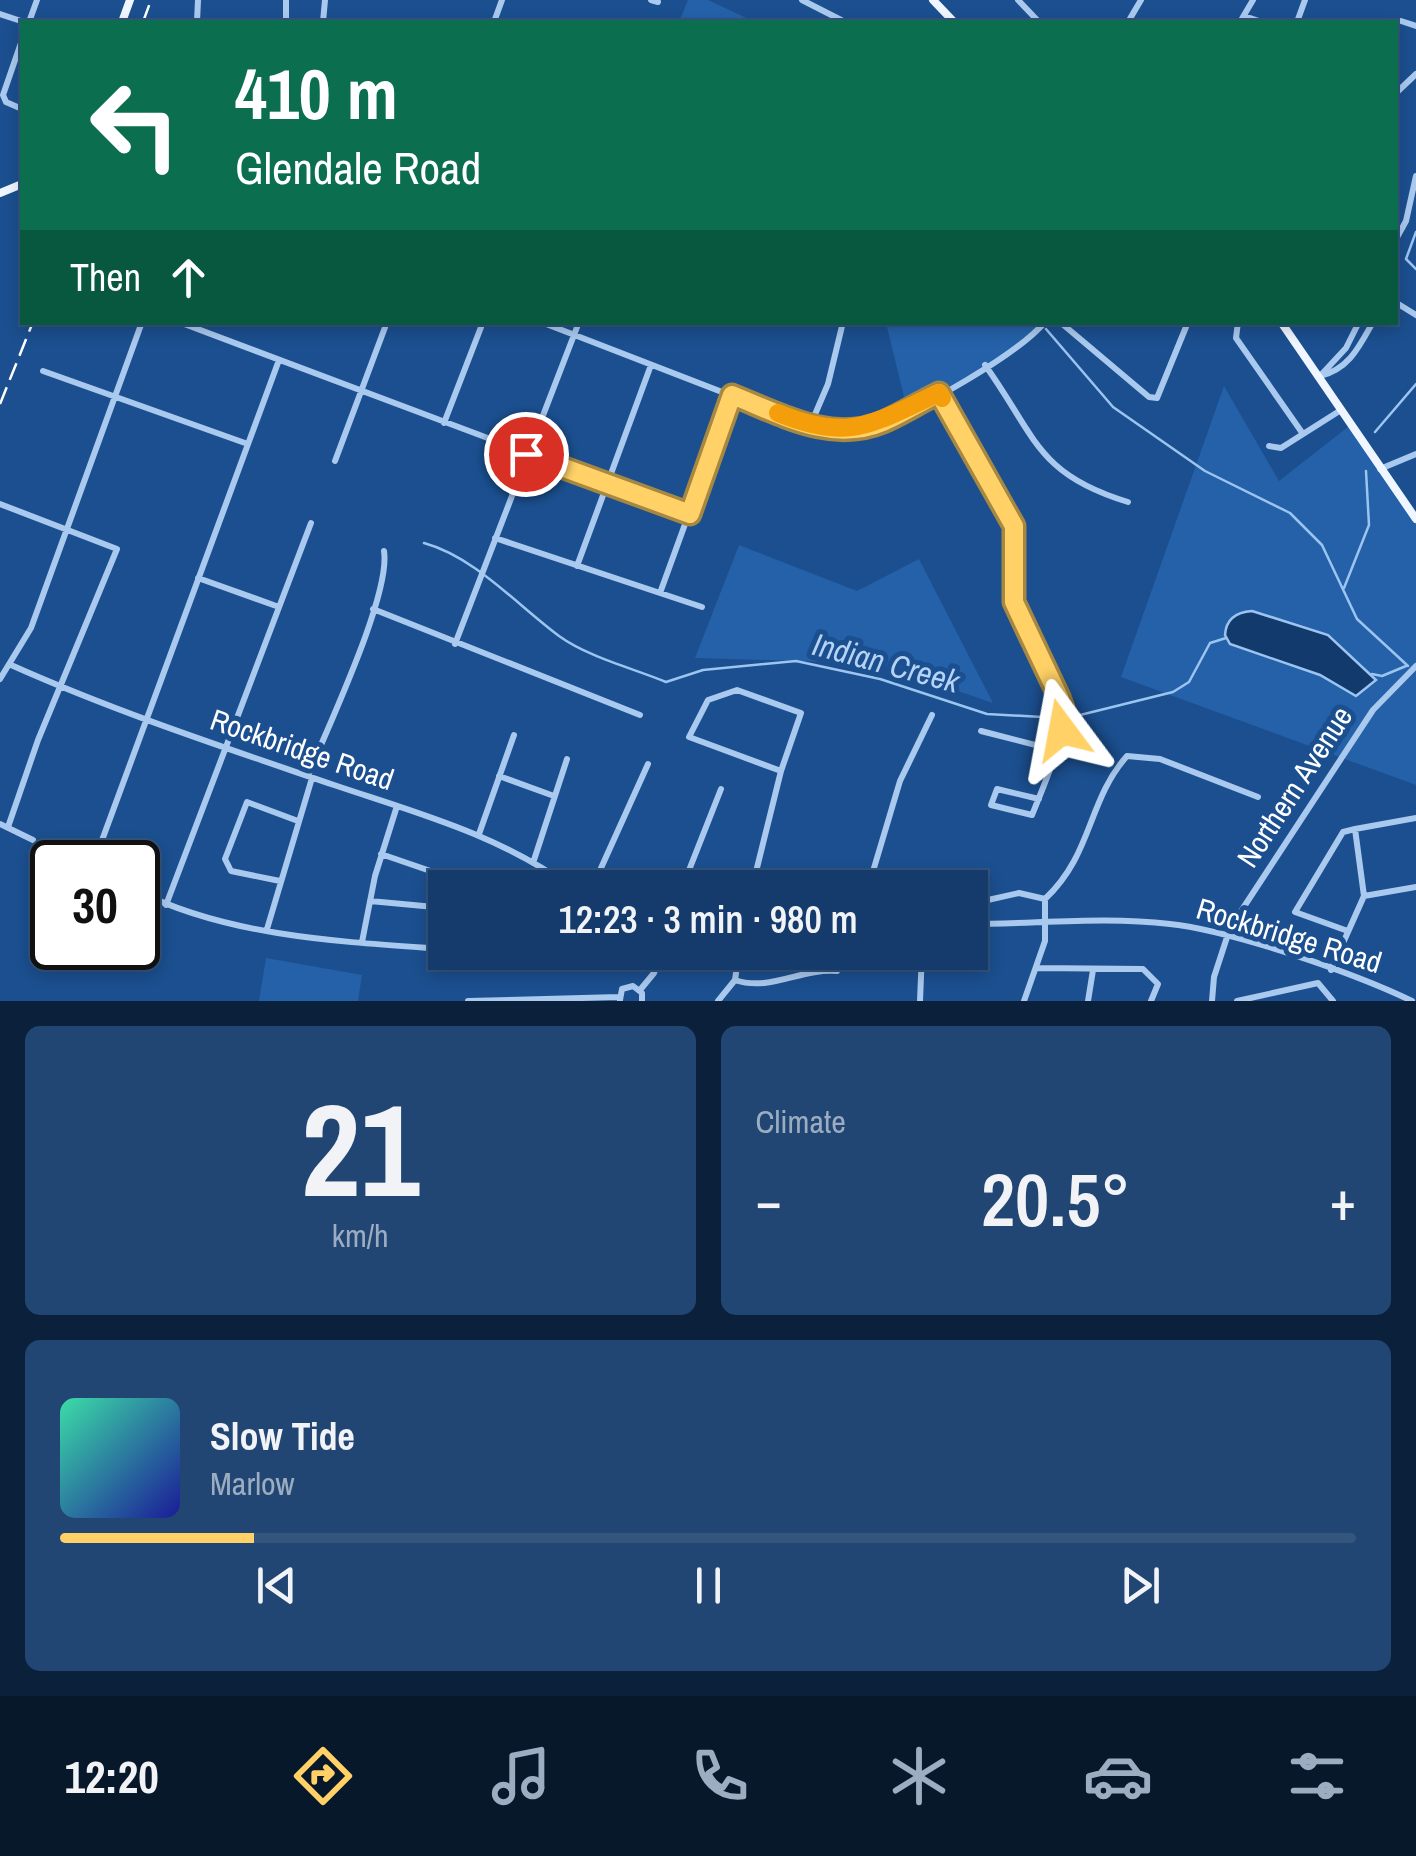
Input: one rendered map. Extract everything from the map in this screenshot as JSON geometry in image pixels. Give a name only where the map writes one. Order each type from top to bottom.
[{"type":"main road","points":[[933,0],[952,20]]},
{"type":"main road","points":[[1282,325],[1320,376],[1378,470],[1416,519]]},
{"type":"street","points":[[802,0],[841,20]]},
{"type":"street","points":[[1018,0],[1037,20]]},
{"type":"street","points":[[1242,19],[1253,0]]},
{"type":"street","points":[[1402,21],[1416,26]]},
{"type":"street","points":[[20,46],[4,100],[20,108]]},
{"type":"street","points":[[1398,91],[1416,74]]},
{"type":"street","points":[[1409,81],[1416,89]]},
{"type":"street","points":[[1398,236],[1406,221],[1416,176]]},
{"type":"street","points":[[0,679],[31,628],[64,528],[141,325]]},
{"type":"street","points":[[187,325],[690,514]]},
{"type":"street","points":[[334,461],[386,325]]},
{"type":"street","points":[[444,423],[482,325]]},
{"type":"street","points":[[549,325],[810,426],[843,431],[863,428],[939,393],[1016,350],[1042,325]]},
{"type":"street","points":[[455,644],[577,325]]},
{"type":"street","points":[[810,426],[828,384],[843,325]]},
{"type":"street","points":[[1064,325],[1149,397],[1157,398],[1187,325]]},
{"type":"street","points":[[1238,325],[1236,338],[1303,434]]},
{"type":"street","points":[[1320,376],[1344,350],[1357,325]]},
{"type":"street","points":[[1320,376],[1335,372],[1351,358],[1371,325]]},
{"type":"street","points":[[1344,350],[1351,358]]},
{"type":"street","points":[[102,840],[245,443],[279,360]]},
{"type":"street","points":[[577,566],[652,365]]},
{"type":"street","points":[[985,366],[1031,441],[1060,472],[1077,484],[1128,502]]},
{"type":"street","points":[[42,371],[245,443]]},
{"type":"street","points":[[939,393],[1014,526],[1014,602],[1065,714],[1039,800],[1032,815],[991,804],[997,789],[1039,800]]},
{"type":"street","points":[[660,593],[732,395]]},
{"type":"street","points":[[1269,446],[1281,448],[1341,410]]},
{"type":"street","points":[[1378,470],[1416,454]]},
{"type":"street","points":[[0,504],[117,549],[4,826],[33,840]]},
{"type":"street","points":[[166,905],[310,523]]},
{"type":"street","points":[[495,538],[702,607]]},
{"type":"street","points":[[267,929],[310,777],[387,567],[384,552]]},
{"type":"street","points":[[198,578],[279,607]]},
{"type":"street","points":[[373,610],[640,715]]},
{"type":"street","name":"Rockbridge Road","points":[[11,666],[225,748],[478,834],[548,870]]},
{"type":"street","name":"Northern Avenue","points":[[1212,1001],[1214,977],[1226,936],[1362,725],[1416,666]]},
{"type":"street","points":[[756,870],[781,771],[801,713],[737,690],[722,692],[702,707],[690,737],[781,771]]},
{"type":"street","points":[[873,870],[900,781],[932,715]]},
{"type":"street","points":[[982,731],[1055,750]]},
{"type":"street","points":[[478,834],[514,735]]},
{"type":"street","points":[[1024,1001],[1037,968],[1046,924],[1046,899],[1076,866],[1108,779],[1127,756],[1160,759],[1258,797]]},
{"type":"street","points":[[534,860],[567,758]]},
{"type":"street","points":[[601,870],[648,764]]},
{"type":"street","points":[[499,776],[555,796]]},
{"type":"street","points":[[689,870],[721,790]]},
{"type":"street","points":[[280,881],[232,870],[225,859],[247,802],[298,820]]},
{"type":"street","points":[[362,942],[381,854],[397,806]]},
{"type":"street","points":[[1345,930],[1295,912],[1343,832],[1416,818]]},
{"type":"street","points":[[1331,970],[1345,930],[1364,896],[1355,830]]},
{"type":"street","points":[[381,854],[428,870]]},
{"type":"street","points":[[1364,896],[1416,887]]},
{"type":"street","points":[[988,900],[1019,893],[1046,899]]},
{"type":"street","points":[[370,901],[428,906]]},
{"type":"street","points":[[160,902],[267,929],[428,948]]},
{"type":"street","name":"Rockbridge Road","points":[[988,924],[1158,922],[1226,936],[1412,1001]]},
{"type":"street","points":[[1037,968],[1134,968],[1150,973],[1158,984],[1151,1001]]},
{"type":"street","points":[[642,1001],[640,990],[655,970]]},
{"type":"street","points":[[718,1001],[735,980],[737,970]]},
{"type":"street","points":[[735,980],[762,985],[806,970],[837,971]]},
{"type":"street","points":[[920,1001],[921,970]]},
{"type":"street","points":[[1088,1001],[1093,970]]},
{"type":"street","points":[[1236,1001],[1318,983],[1332,1001]]},
{"type":"street","points":[[468,1001],[619,999],[629,986],[640,990]]},
{"type":"shaded area","points":[[688,0],[708,0],[751,20],[680,20]]},
{"type":"shaded area","points":[[886,325],[1045,325],[1011,354],[907,409]]},
{"type":"shaded area","points":[[1224,386],[1279,481],[1353,423],[1416,513],[1416,785],[1121,677]]},
{"type":"shaded area","points":[[739,545],[857,591],[919,559],[993,703],[875,663],[695,658]]},
{"type":"shaded area","points":[[1252,611],[1328,635],[1376,680],[1356,696],[1320,675],[1230,644],[1225,635],[1230,621]]},
{"type":"shaded area","points":[[266,958],[362,975],[358,1001],[259,1001]]},
{"type":"waterway","points":[[1416,232],[1406,259],[1416,269]]},
{"type":"waterway","points":[[1046,329],[1113,407],[1205,471],[1290,513],[1322,545],[1357,619],[1408,666]]},
{"type":"waterway","points":[[1375,432],[1416,384]]},
{"type":"waterway","points":[[1344,588],[1369,525],[1366,471]]},
{"type":"waterway","name":"Indian Creek","points":[[424,543],[478,570],[571,643],[666,682],[703,670],[796,661],[880,679],[987,714],[1060,718]]},
{"type":"waterway","name":"Indian Creek","points":[[1068,718],[1173,692],[1189,682],[1210,643],[1226,638]]},
{"type":"waterway","name":"Indian Creek","points":[[1372,674],[1382,676],[1406,666]]},
{"type":"railway","points":[[144,20],[151,0]]},
{"type":"railway","points":[[0,404],[32,325]]},
{"type":"slow traffic","points":[[778,413],[810,426],[843,431],[881,423],[939,393],[942,398]]},
{"type":"route","points":[[526,454],[690,514],[732,395],[810,426],[843,431],[881,423],[939,393],[1014,526],[1014,602],[1059,697],[1065,714],[1062,730]]}]
